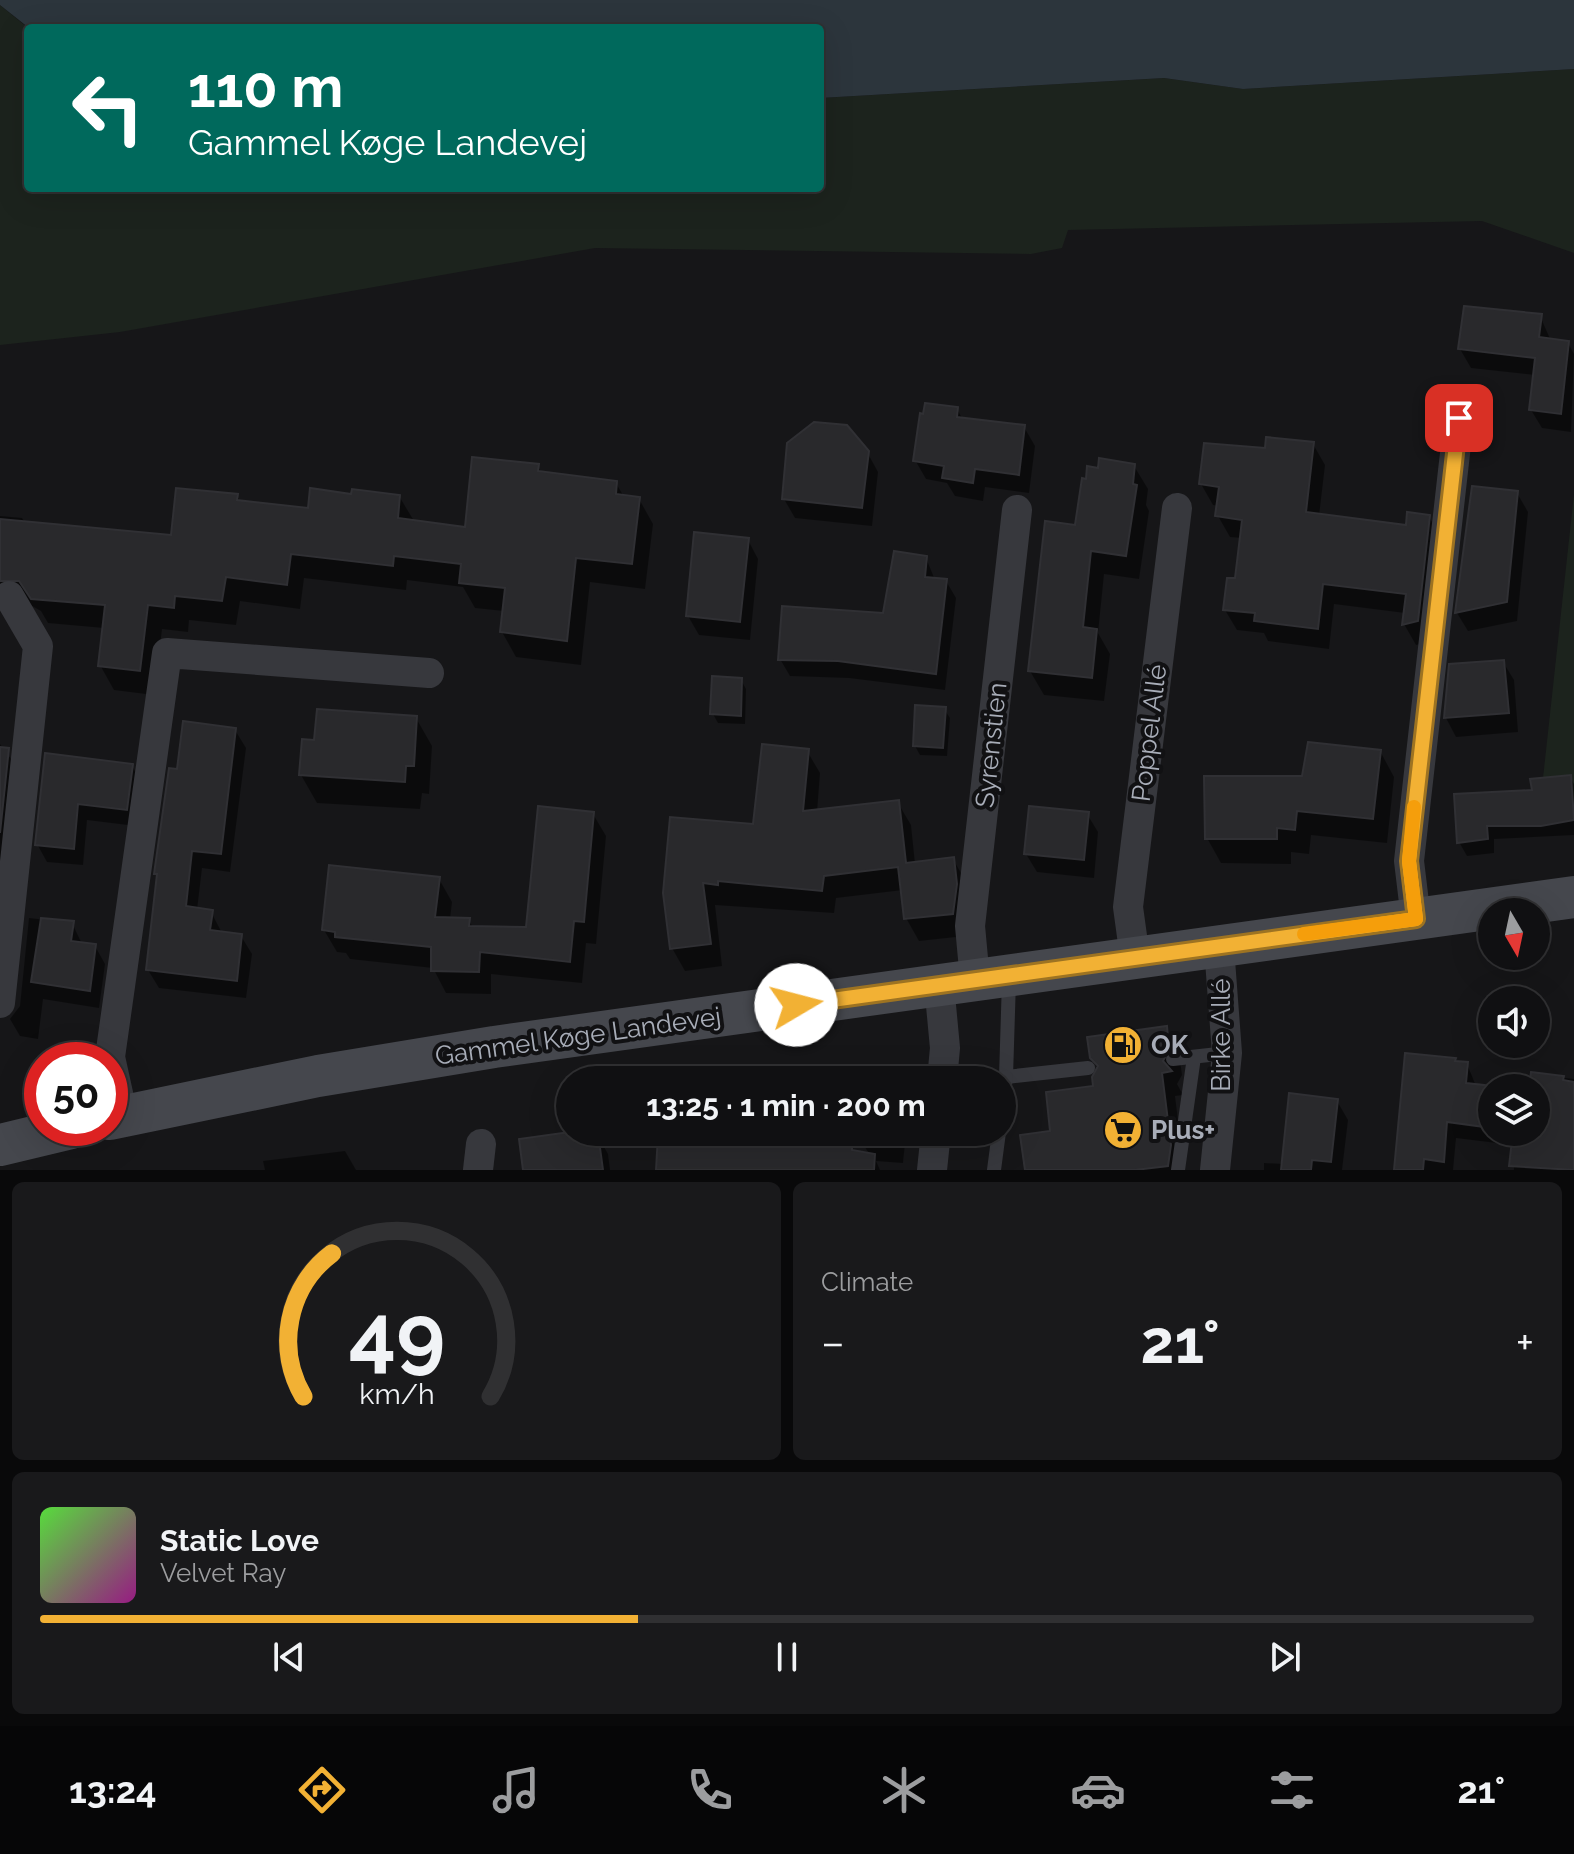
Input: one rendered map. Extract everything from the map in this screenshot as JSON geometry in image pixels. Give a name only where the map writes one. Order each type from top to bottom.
[{"type":"main road","name":"Gammel Køge Landevej","points":[[128,1116],[318,1076],[494,1047],[1574,897]]},
{"type":"main road","points":[[1,1138],[24,1135]]},
{"type":"street","points":[[1416,919],[1409,861],[1459,418]]},
{"type":"street","name":"Poppel Allé","points":[[1135,958],[1128,907],[1177,508]]},
{"type":"street","name":"Syrenstien","points":[[943,1066],[945,1048],[974,980],[970,926],[1017,510]]},
{"type":"street","points":[[0,1003],[38,646],[9,596]]},
{"type":"street","name":"Gammel Køge Landevej","points":[[112,1042],[167,653],[429,673]]},
{"type":"street","name":"Birke Allé","points":[[1215,1170],[1227,1053],[1219,947]]},
{"type":"street","points":[[932,1170],[935,1146]]},
{"type":"lane","points":[[974,980],[1002,1066]]},
{"type":"lane","points":[[1173,1059],[1227,1053]]},
{"type":"lane","points":[[1178,1170],[1194,1057]]},
{"type":"lane","points":[[1016,1076],[1088,1068]]},
{"type":"lane","points":[[994,1170],[997,1146]]},
{"type":"shaded area","points":[[0,0],[1574,0],[1574,69],[1243,89],[1164,78],[824,98],[824,24],[24,24],[0,5]]},
{"type":"shaded area","points":[[0,5],[24,25],[24,192],[824,192],[824,98],[1164,78],[1243,89],[1574,69],[1574,253],[1482,221],[1068,230],[1062,248],[1031,254],[595,248],[120,332],[0,345]]},
{"type":"shaded area","points":[[1574,494],[1574,819],[1538,824]]},
{"type":"building","points":[[1464,306],[1542,314],[1539,337],[1569,341],[1561,414],[1529,410],[1535,358],[1458,349]]},
{"type":"building","points":[[925,403],[958,407],[957,417],[1025,425],[1019,475],[975,469],[973,483],[942,478],[944,466],[913,461],[920,413],[923,414]]},
{"type":"building","points":[[814,422],[847,425],[869,451],[862,508],[782,499],[787,443]]},
{"type":"building","points":[[1266,437],[1314,442],[1306,512],[1406,525],[1407,512],[1430,515],[1418,621],[1402,625],[1406,594],[1323,584],[1318,629],[1254,621],[1255,613],[1223,610],[1227,578],[1235,578],[1242,520],[1215,516],[1219,487],[1199,484],[1204,443],[1265,448]]},
{"type":"building","points":[[472,457],[539,464],[538,471],[617,481],[616,494],[640,497],[632,564],[576,558],[567,641],[500,632],[505,588],[459,583],[461,564],[394,556],[393,566],[291,554],[287,585],[226,577],[222,601],[175,596],[174,608],[148,605],[140,671],[98,666],[105,605],[31,599],[19,581],[0,581],[0,519],[171,535],[176,488],[238,494],[237,500],[308,508],[310,488],[351,494],[352,489],[400,495],[398,518],[465,527]]},
{"type":"building","points":[[1099,458],[1135,464],[1133,484],[1137,485],[1126,556],[1091,551],[1083,627],[1097,629],[1092,678],[1028,671],[1045,521],[1075,525],[1082,478],[1086,479],[1087,466],[1098,468]]},
{"type":"building","points":[[1472,486],[1518,491],[1507,602],[1455,613]]},
{"type":"building","points":[[694,532],[749,538],[740,622],[686,616]]},
{"type":"building","points":[[894,551],[927,556],[925,577],[947,579],[936,674],[838,661],[778,660],[782,606],[883,613]]},
{"type":"building","points":[[1504,660],[1509,713],[1444,718],[1449,664]]},
{"type":"building","points":[[712,676],[742,678],[741,716],[710,714]]},
{"type":"building","points":[[915,705],[946,707],[943,748],[913,746]]},
{"type":"building","points":[[317,709],[417,716],[414,766],[406,766],[405,782],[299,775],[302,739],[314,740]]},
{"type":"building","points":[[183,721],[236,728],[221,854],[192,851],[186,906],[213,910],[210,930],[242,934],[237,981],[146,970],[157,874],[154,874],[169,768],[177,769]]},
{"type":"building","points":[[1308,742],[1381,750],[1373,819],[1297,811],[1295,830],[1277,828],[1277,839],[1205,839],[1204,776],[1302,776]]},
{"type":"building","points":[[762,744],[809,749],[803,811],[899,800],[906,863],[954,857],[957,884],[953,914],[904,919],[898,867],[824,876],[822,891],[718,881],[718,885],[703,883],[711,944],[670,949],[663,893],[670,817],[753,824]]},
{"type":"building","points":[[0,747],[9,748],[0,833]]},
{"type":"building","points":[[45,753],[133,764],[127,810],[78,804],[74,849],[35,845]]},
{"type":"building","points":[[1571,775],[1574,820],[1541,826],[1487,826],[1488,839],[1457,843],[1454,794],[1532,790],[1530,779]]},
{"type":"building","points":[[538,806],[594,812],[584,922],[574,921],[570,962],[480,952],[479,972],[431,971],[431,947],[335,937],[335,932],[322,930],[329,865],[440,877],[435,917],[470,918],[469,926],[526,927]]},
{"type":"building","points":[[1029,806],[1089,812],[1084,860],[1024,854]]},
{"type":"building","points":[[41,918],[74,921],[71,941],[96,944],[90,991],[31,982]]},
{"type":"building","points":[[1167,1026],[1169,1050],[1163,1061],[1172,1071],[1162,1073],[1171,1145],[1168,1166],[1135,1170],[1025,1170],[1020,1135],[1050,1131],[1046,1092],[1093,1086],[1092,1077],[1098,1066],[1090,1058],[1087,1037]]},
{"type":"building","points":[[1405,1053],[1468,1062],[1466,1083],[1478,1084],[1478,1126],[1447,1122],[1444,1162],[1424,1159],[1423,1170],[1394,1170]]},
{"type":"building","points":[[1550,1074],[1564,1076],[1563,1080],[1574,1082],[1574,1170],[1509,1166],[1511,1146],[1550,1146]]},
{"type":"building","points":[[1289,1093],[1338,1099],[1331,1162],[1312,1160],[1311,1170],[1281,1170]]},
{"type":"building","points":[[556,1134],[556,1146],[600,1146],[603,1170],[523,1170],[519,1139]]},
{"type":"building","points":[[657,1146],[844,1146],[875,1154],[874,1170],[656,1170]]},
{"type":"slow traffic","points":[[1304,934],[1416,919],[1409,861],[1414,807]]},
{"type":"place","name":"OK","points":[[1123,1045]]},
{"type":"place","name":"Plus+","points":[[1123,1130]]},
{"type":"route","points":[[796,1005],[1416,919],[1409,861],[1459,418]]}]
